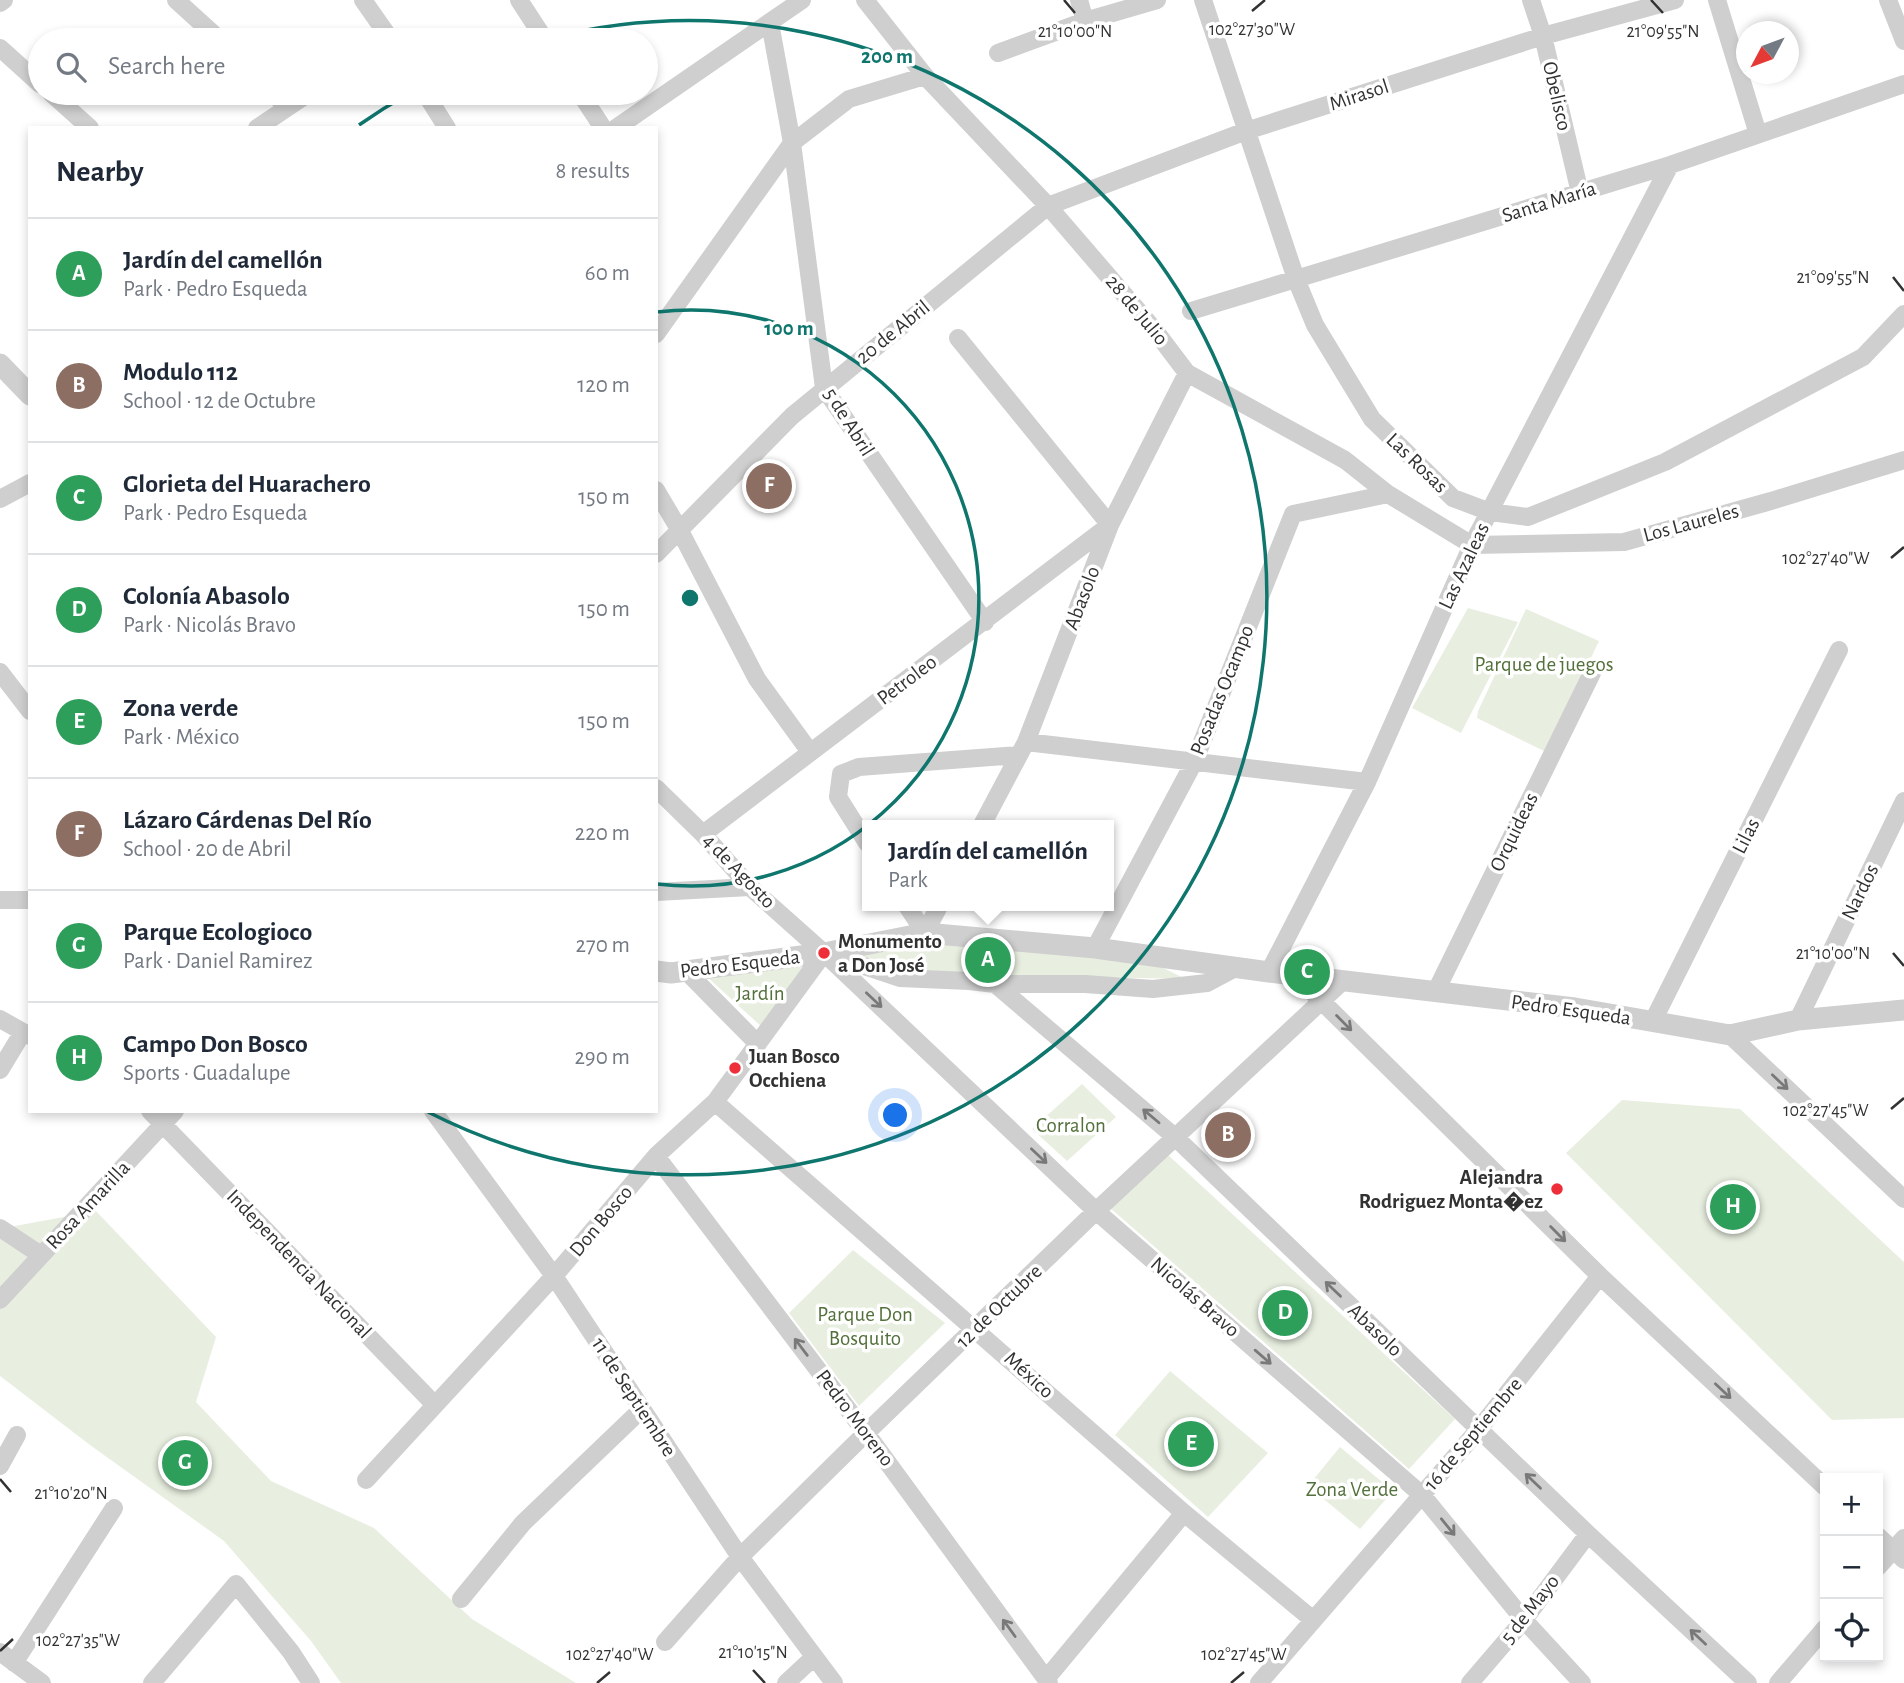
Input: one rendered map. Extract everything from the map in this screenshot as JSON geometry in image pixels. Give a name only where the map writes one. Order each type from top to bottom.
[{"type":"street","points":[[176,0],[207,28]]},
{"type":"street","points":[[363,0],[383,28]]},
{"type":"street","points":[[519,0],[537,28]]},
{"type":"street","points":[[658,99],[802,0]]},
{"type":"street","name":"28 de Julio","points":[[865,0],[925,76],[1048,206],[1153,327],[1187,373],[1346,460],[1388,494],[1472,545]]},
{"type":"street","points":[[1079,0],[1085,21]]},
{"type":"street","points":[[998,53],[1085,21],[1157,0]]},
{"type":"street","name":"Las Rosas","points":[[1203,0],[1296,279],[1315,325],[1372,419],[1453,498],[1490,512],[1528,517],[1665,462],[1863,357],[1904,314]]},
{"type":"street","name":"Obelisco","points":[[1531,0],[1543,36],[1580,193]]},
{"type":"street","name":"Mirasol","points":[[1048,206],[1246,131],[1543,36],[1675,0]]},
{"type":"street","points":[[1717,0],[1758,134]]},
{"type":"street","points":[[1888,0],[1904,41]]},
{"type":"street","name":"5 de Abril","points":[[769,23],[792,143],[824,388],[985,622]]},
{"type":"street","points":[[0,48],[28,73]]},
{"type":"street","points":[[658,331],[792,143],[849,99],[925,76]]},
{"type":"street","name":"Santa María","points":[[1191,311],[1670,166],[1904,84]]},
{"type":"street","points":[[64,105],[88,126]]},
{"type":"street","points":[[259,126],[276,105]]},
{"type":"street","points":[[433,105],[446,126]]},
{"type":"street","points":[[588,105],[602,126]]},
{"type":"street","points":[[619,126],[650,105]]},
{"type":"street","name":"Las Azaleas","points":[[1269,972],[1367,782],[1472,545],[1670,166]]},
{"type":"street","name":"20 de Abril","points":[[658,552],[792,416],[1048,206]]},
{"type":"street","points":[[958,338],[1110,525]]},
{"type":"street","points":[[0,364],[28,393]]},
{"type":"street","name":"Abasolo","points":[[985,820],[1023,749],[1110,525],[1187,373]]},
{"type":"street","name":"Los Laureles","points":[[1472,545],[1624,542],[1904,460]]},
{"type":"street","points":[[0,499],[28,484]]},
{"type":"street","points":[[658,493],[757,680],[810,752]]},
{"type":"street","name":"Posadas Ocampo","points":[[1096,948],[1194,762],[1293,514],[1388,494]]},
{"type":"street","name":"Petroleo","points":[[703,834],[1110,525]]},
{"type":"street","name":"Lilas","points":[[1653,1021],[1839,650]]},
{"type":"street","points":[[0,672],[28,708]]},
{"type":"street","name":"Orquideas","points":[[1436,991],[1592,673]]},
{"type":"street","points":[[862,835],[838,797],[841,774],[859,767],[1023,749],[1194,762],[1367,782]]},
{"type":"street","name":"4 de Agosto","points":[[658,790],[703,834],[750,887],[824,953]]},
{"type":"street","name":"Nardos","points":[[1798,1020],[1904,801]]},
{"type":"street","points":[[658,892],[750,887]]},
{"type":"street","points":[[0,900],[28,900]]},
{"type":"street","points":[[910,911],[925,933],[936,911]]},
{"type":"street","name":"Pedro Esqueda","points":[[658,971],[686,971],[824,953],[925,933],[1096,948],[1269,972],[1575,1008],[1730,1035],[1798,1020],[1904,1010]]},
{"type":"street","name":"Pedro Esqueda","points":[[824,953],[901,978],[995,984],[1085,984],[1153,989],[1207,983],[1237,967]]},
{"type":"street","name":"Don Bosco","points":[[366,1480],[554,1276],[656,1156],[715,1102],[824,953]]},
{"type":"street","name":"Nicolás Bravo","points":[[824,953],[1096,1211],[1422,1495],[1524,1620],[1582,1683]]},
{"type":"street","points":[[686,971],[758,1044]]},
{"type":"street","points":[[1295,975],[1601,1276],[1820,1482]]},
{"type":"street","name":"12 de Octubre","points":[[665,1642],[740,1557],[866,1433],[1175,1136],[1344,980]]},
{"type":"street","name":"Abasolo","points":[[995,984],[1175,1136],[1479,1430],[1748,1683]]},
{"type":"street","points":[[1875,1014],[1904,1020]]},
{"type":"street","points":[[0,1019],[26,1034],[0,1070]]},
{"type":"street","points":[[1730,1035],[1904,1199]]},
{"type":"street","name":"México","points":[[715,1102],[1184,1513],[1312,1619]]},
{"type":"street","name":"11 de Septiembre","points":[[434,1113],[554,1276],[740,1557],[834,1683]]},
{"type":"street","name":"Rosa Amarilla","points":[[0,1300],[169,1117]]},
{"type":"street","name":"Independencia Nacional","points":[[169,1117],[435,1405]]},
{"type":"street","name":"Pedro Moreno","points":[[656,1156],[866,1433],[1048,1681]]},
{"type":"street","points":[[0,1228],[41,1255]]},
{"type":"street","name":"16 de Septiembre","points":[[1259,1683],[1479,1430],[1601,1276]]},
{"type":"street","points":[[461,1599],[523,1523],[642,1409]]},
{"type":"street","points":[[0,1466],[17,1435]]},
{"type":"street","points":[[42,1683],[7,1658],[114,1508]]},
{"type":"street","points":[[1048,1681],[1184,1513]]},
{"type":"street","name":"5 de Mayo","points":[[1470,1683],[1524,1620],[1588,1534]]},
{"type":"street","points":[[1883,1539],[1900,1549],[1883,1563]]},
{"type":"street","points":[[152,1683],[236,1584],[291,1652],[308,1682]]},
{"type":"street","points":[[1778,1683],[1820,1634]]},
{"type":"street","points":[[786,1683],[814,1657]]},
{"type":"green space","points":[[1468,608],[1518,622],[1461,733],[1412,708]]},
{"type":"green space","name":"Parque de juegos","points":[[1526,609],[1599,641],[1546,752],[1477,718]]},
{"type":"green space","points":[[932,939],[1157,965],[1186,979],[902,973],[853,954]]},
{"type":"green space","name":"Jardín","points":[[807,964],[763,1028],[706,976]]},
{"type":"green space","name":"Corralon","points":[[1082,1084],[1116,1117],[1067,1161],[1032,1129]]},
{"type":"green space","points":[[1622,1100],[1740,1109],[1904,1262],[1904,1418],[1832,1420],[1566,1153]]},
{"type":"green space","points":[[1167,1154],[1455,1419],[1409,1469],[1109,1207]]},
{"type":"green space","points":[[96,1211],[216,1337],[196,1402],[271,1481],[374,1528],[472,1619],[576,1683],[341,1683],[311,1641],[224,1541],[90,1445],[0,1376],[0,1225],[4,1228]]},
{"type":"green space","name":"Parque Don Bosquito","points":[[853,1250],[945,1323],[859,1406],[789,1313]]},
{"type":"green space","name":"Zona Verde","points":[[1170,1371],[1268,1453],[1208,1517],[1115,1435]]},
{"type":"green space","name":"Zona Verde","points":[[1340,1447],[1393,1491],[1360,1529],[1308,1486]]},
{"type":"place","name":"Lázaro Cárdenas Del Río","points":[[769,486]]},
{"type":"place","name":"Monumento a Don José","points":[[824,953]]},
{"type":"place","name":"Jardín del camellón","points":[[988,960]]},
{"type":"place","name":"Glorieta del Huarachero","points":[[1307,972]]},
{"type":"place","name":"Juan Bosco Occhiena","points":[[735,1068]]},
{"type":"place","name":"Modulo 112","points":[[1228,1135]]},
{"type":"place","name":"Alejandra Rodriguez Monta�ez","points":[[1557,1189]]},
{"type":"place","name":"Campo Don Bosco","points":[[1733,1207]]},
{"type":"place","name":"Colonía Abasolo","points":[[1285,1313]]},
{"type":"place","name":"Zona verde","points":[[1191,1444]]},
{"type":"place","name":"Parque Ecologioco","points":[[185,1463]]}]
